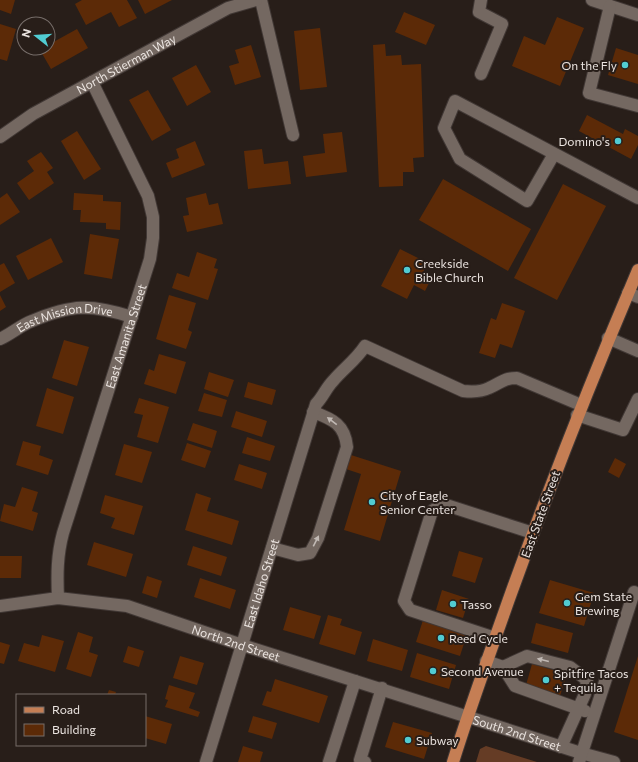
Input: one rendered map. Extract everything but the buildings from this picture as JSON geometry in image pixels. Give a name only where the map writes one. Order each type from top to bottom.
[{"type":"main road","name":"East State Street","points":[[453,762],[486,662],[579,410],[608,338],[633,295],[638,270]]},
{"type":"street","name":"North Stierman Way","points":[[0,137],[33,114],[229,4],[256,0]]},
{"type":"street","points":[[261,0],[293,135]]},
{"type":"street","points":[[481,0],[479,12],[502,24],[481,74]]},
{"type":"street","points":[[593,0],[638,15]]},
{"type":"street","points":[[610,6],[590,92],[638,106]]},
{"type":"street","name":"East Amanita Street","points":[[58,598],[57,560],[63,533],[150,259],[153,238],[152,217],[148,196],[92,82]]},
{"type":"street","points":[[554,154],[527,201],[460,159],[444,128],[455,101],[638,198]]},
{"type":"street","name":"East Mission Drive","points":[[0,339],[31,321],[70,308],[103,308],[132,318]]},
{"type":"street","points":[[608,338],[638,351]]},
{"type":"street","name":"East Idaho Street","points":[[206,762],[314,408],[331,383],[344,368],[357,358],[366,346],[463,391],[476,392],[489,388],[507,378],[517,378],[579,410]]},
{"type":"street","points":[[579,410],[623,430],[638,399]]},
{"type":"street","points":[[272,548],[298,555],[310,553],[318,538],[347,447],[346,435],[338,426],[314,408]]},
{"type":"street","points":[[495,638],[410,610],[404,601],[432,510],[443,504],[533,533]]},
{"type":"street","points":[[580,758],[634,592]]},
{"type":"street","name":"North 2nd Street","points":[[0,606],[58,598],[127,606],[242,645],[467,716]]},
{"type":"street","points":[[486,662],[503,667],[528,656],[570,667],[587,680],[585,694],[561,747]]},
{"type":"street","points":[[503,667],[515,686],[578,709],[594,713]]},
{"type":"street","points":[[329,762],[355,681]]},
{"type":"street","points":[[365,762],[360,760],[382,688]]},
{"type":"street","name":"South 2nd Street","points":[[467,716],[561,747],[580,758],[614,762]]},
{"type":"shaded area","points":[[486,746],[537,762],[476,762],[480,749]]},
{"type":"place","name":"On the Fly","points":[[625,65]]},
{"type":"place","name":"Domino's","points":[[618,141]]},
{"type":"place","name":"Creekside Bible Church","points":[[407,270]]},
{"type":"place","name":"City of Eagle Senior Center","points":[[372,502]]},
{"type":"place","name":"Gem State Brewing","points":[[567,603]]},
{"type":"place","name":"Tasso","points":[[453,604]]},
{"type":"place","name":"Reed Cycle","points":[[441,638]]},
{"type":"place","name":"Second Avenue","points":[[433,671]]},
{"type":"place","name":"Spitfire Tacos + Tequila","points":[[546,680]]},
{"type":"place","name":"Subway","points":[[408,740]]}]
